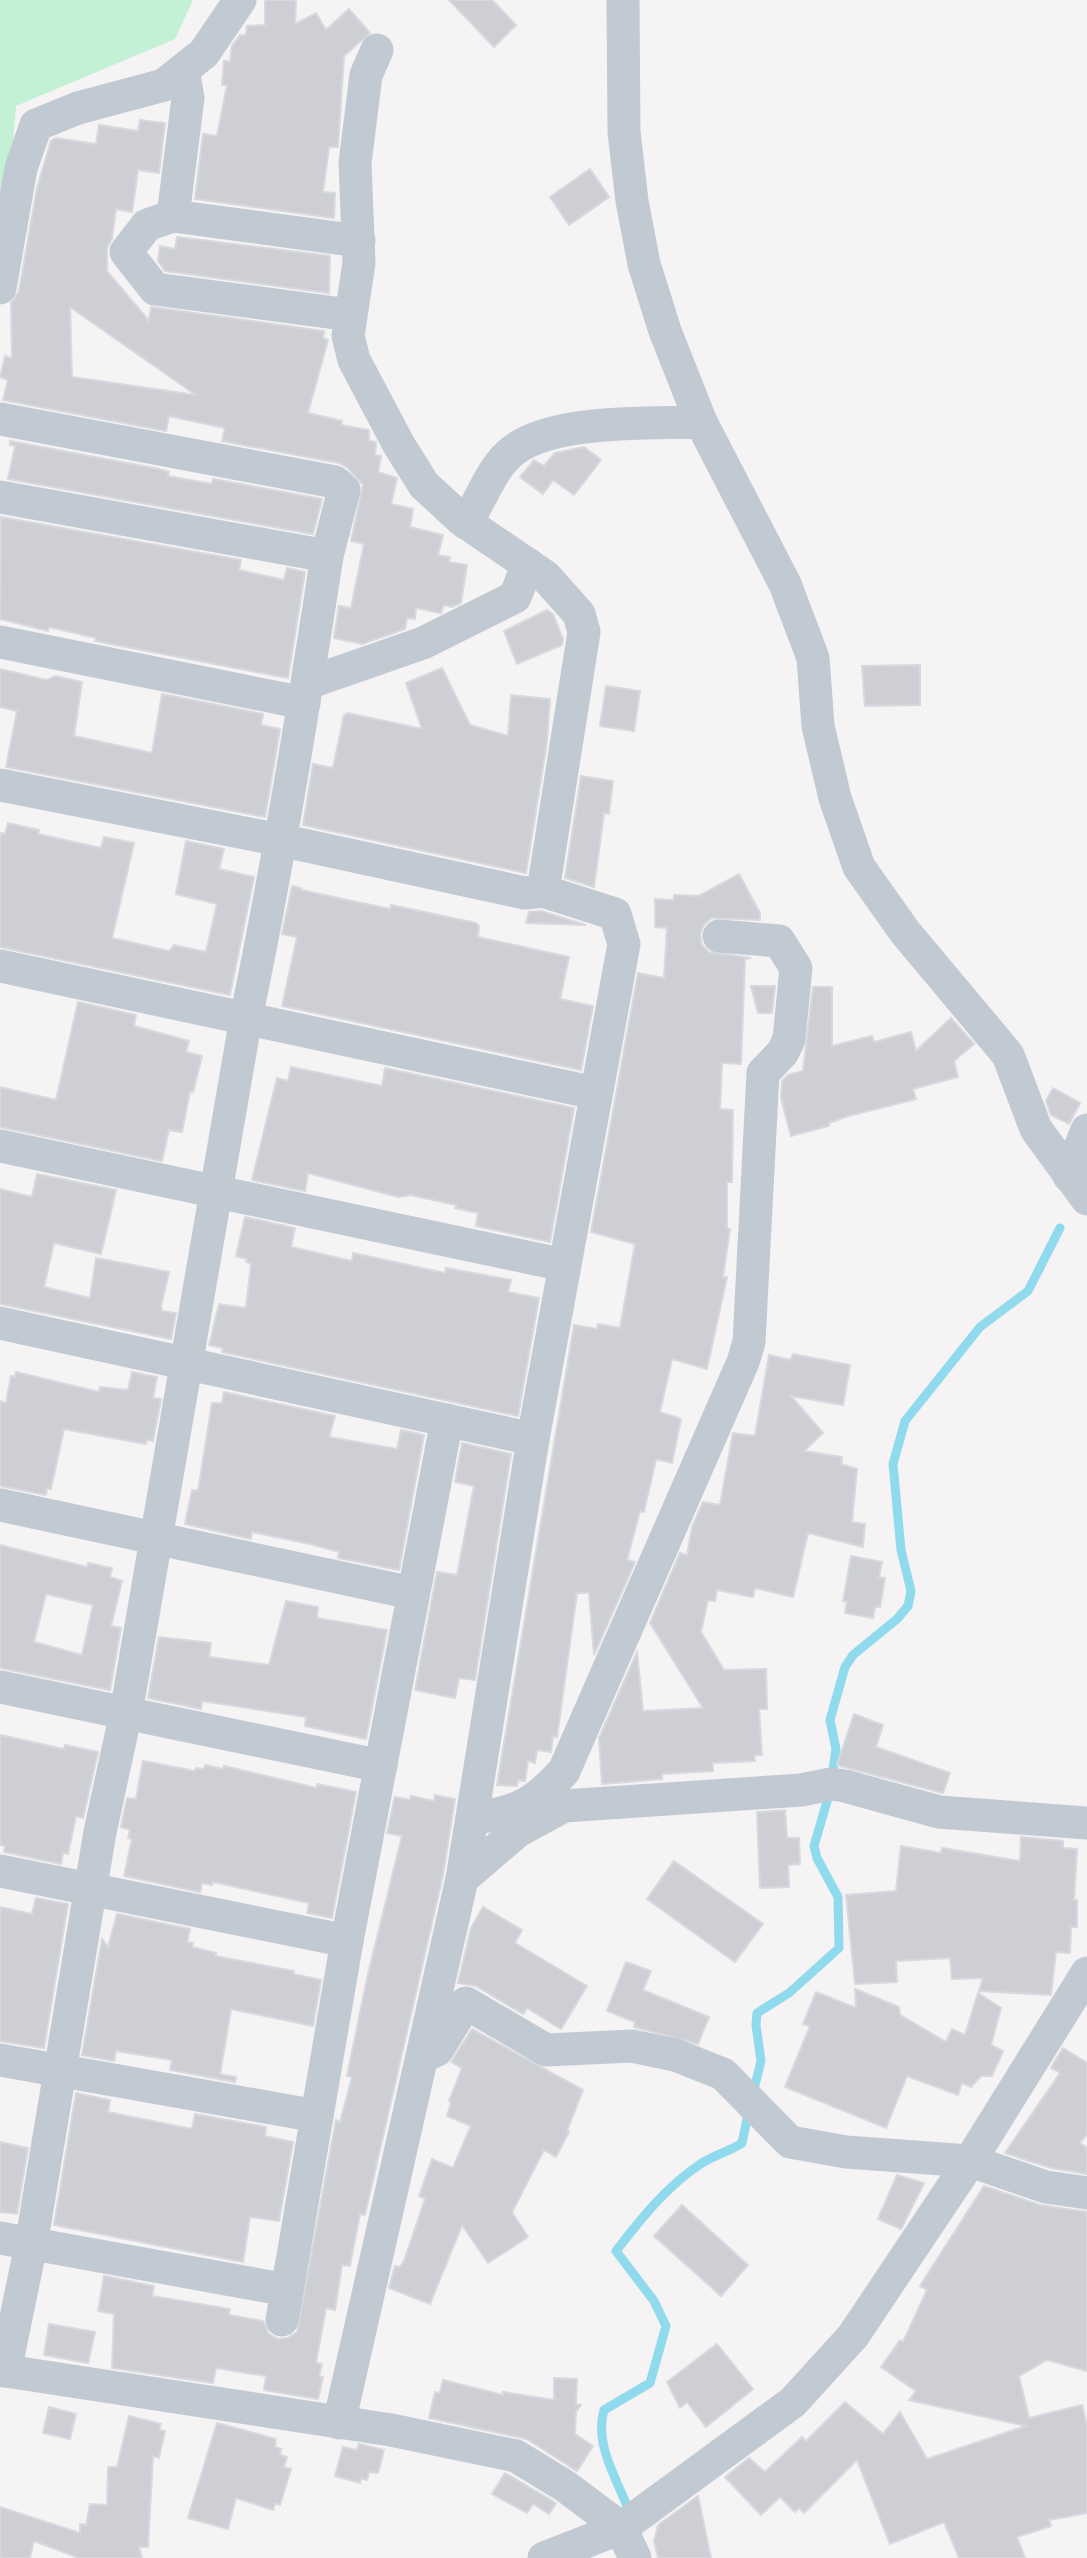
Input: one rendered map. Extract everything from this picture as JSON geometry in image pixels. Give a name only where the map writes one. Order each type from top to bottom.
[{"type":"street","points":[[0,288],[21,168],[37,125],[78,108],[164,85],[204,53],[240,0]]},
{"type":"street","points":[[622,0],[624,132],[632,201],[644,264],[665,331],[701,422],[785,584],[813,658],[818,726],[835,798],[859,867],[905,932],[1008,1055],[1036,1129],[1078,1187]]},
{"type":"street","points":[[377,50],[366,75],[358,123],[355,196],[359,263],[348,336],[354,360],[399,445],[425,485],[466,523],[546,577],[579,614],[584,632],[543,891]]},
{"type":"street","points":[[173,216],[188,98],[183,70]]},
{"type":"street","points":[[350,315],[155,289],[125,253],[147,225],[173,216],[359,241]]},
{"type":"street","points":[[0,419],[335,482],[344,490],[327,556],[306,693],[246,1018],[127,1713],[90,1891],[59,2071],[16,2242],[3,2370],[391,2430],[516,2456],[565,2486],[621,2528],[635,2558]]},
{"type":"street","points":[[466,523],[509,454],[530,442],[568,429],[597,425],[701,422]]},
{"type":"street","points":[[0,497],[327,556]]},
{"type":"street","points":[[0,642],[306,693],[423,643],[515,597],[528,564]]},
{"type":"street","points":[[0,785],[525,892],[543,891],[615,914],[625,943],[595,1093],[533,1439],[462,1879],[425,2055],[339,2423]]},
{"type":"street","points":[[472,1819],[513,1812],[543,1794],[564,1770],[743,1362],[749,1342],[763,1073],[783,1052],[789,1039],[796,968],[779,941],[719,936]]},
{"type":"street","points":[[0,966],[595,1093]]},
{"type":"street","points":[[1078,1187],[1087,1130]]},
{"type":"street","points":[[0,1146],[564,1265]]},
{"type":"street","points":[[0,1323],[533,1439]]},
{"type":"street","points":[[16,2242],[284,2305],[347,1941],[447,1420]]},
{"type":"street","points":[[0,1505],[412,1593]]},
{"type":"street","points":[[0,1687],[381,1766]]},
{"type":"street","points":[[462,1879],[518,1830],[564,1806],[801,1790],[831,1784],[939,1812],[1087,1823]]},
{"type":"street","points":[[0,1871],[347,1941]]},
{"type":"street","points":[[544,2558],[621,2528],[793,2402],[853,2336],[970,2161],[1087,1973]]},
{"type":"street","points":[[425,2055],[437,2050],[466,2003],[546,2050],[632,2046],[675,2055],[723,2074],[790,2142],[846,2152],[970,2161],[1046,2188],[1087,2193]]},
{"type":"street","points":[[0,2060],[317,2116]]},
{"type":"green space","points":[[0,0],[193,0],[175,39],[16,106],[11,164],[0,189]]},
{"type":"building","points":[[265,0],[296,0],[295,24],[316,13],[326,30],[349,9],[370,33],[344,56],[338,147],[329,147],[323,192],[335,193],[334,218],[195,199],[203,134],[217,136],[227,85],[222,85],[224,61],[230,62],[232,46],[240,35],[246,35],[247,26],[265,25]]},
{"type":"building","points":[[449,0],[492,0],[516,25],[494,47]]},
{"type":"building","points":[[140,120],[165,123],[159,173],[138,170],[132,212],[116,209],[112,239],[107,248],[107,271],[149,321],[151,307],[324,331],[323,338],[328,340],[308,413],[342,421],[341,425],[369,430],[369,441],[376,442],[375,455],[381,456],[378,472],[397,478],[391,504],[413,509],[410,527],[443,535],[438,555],[450,557],[449,562],[467,565],[461,603],[452,607],[444,605],[441,613],[416,608],[415,619],[407,618],[405,629],[362,644],[334,638],[339,606],[351,608],[364,544],[351,541],[363,485],[348,468],[339,463],[222,441],[225,428],[169,416],[166,431],[3,400],[8,380],[0,377],[5,356],[12,358],[11,303],[19,291],[37,188],[51,141],[56,138],[96,144],[99,125],[138,131]],"holes":[[[70,307],[196,395],[72,377]]]},
{"type":"building","points":[[590,169],[609,197],[569,225],[550,197]]},
{"type":"building","points":[[177,237],[330,256],[329,293],[165,271],[158,261],[160,246],[175,249]]},
{"type":"building","points":[[10,441],[159,469],[169,472],[168,476],[212,484],[213,479],[322,499],[313,534],[8,479],[15,446],[10,445]]},
{"type":"building","points":[[584,447],[601,460],[574,495],[553,480],[543,494],[520,477],[534,460],[544,466],[555,453]]},
{"type":"building","points":[[1,517],[241,560],[239,570],[284,580],[287,568],[305,572],[288,678],[95,641],[96,638],[49,627],[48,631],[0,619]]},
{"type":"building","points":[[547,610],[553,614],[563,639],[562,645],[517,664],[504,631]]},
{"type":"building","points":[[920,665],[920,705],[865,706],[862,666]]},
{"type":"building","points":[[442,668],[470,725],[508,736],[511,695],[550,699],[547,742],[526,873],[303,825],[313,764],[333,768],[344,715],[348,713],[422,729],[406,683]]},
{"type":"building","points":[[0,669],[47,680],[55,676],[82,682],[74,736],[152,753],[162,694],[263,714],[261,725],[280,729],[265,817],[6,767],[17,711],[0,707]]},
{"type":"building","points":[[606,686],[640,691],[634,731],[600,726]]},
{"type":"building","points":[[581,776],[613,781],[609,814],[604,813],[594,887],[565,878]]},
{"type":"building","points":[[8,823],[39,830],[38,834],[101,848],[104,837],[134,843],[112,938],[169,951],[174,945],[206,952],[217,904],[176,894],[186,841],[224,849],[219,869],[254,877],[230,995],[0,947],[0,833],[5,834]]},
{"type":"building","points":[[739,874],[760,913],[760,920],[711,918],[703,926],[700,935],[702,945],[709,952],[751,958],[745,959],[741,1064],[722,1063],[720,1109],[733,1110],[732,1182],[727,1182],[727,1229],[730,1229],[723,1277],[727,1277],[707,1369],[672,1359],[660,1412],[681,1419],[672,1463],[656,1459],[644,1512],[640,1511],[627,1560],[635,1562],[594,1655],[589,1593],[577,1593],[557,1737],[553,1736],[551,1752],[537,1750],[535,1763],[528,1761],[525,1781],[518,1780],[517,1786],[497,1785],[574,1325],[597,1329],[598,1324],[620,1328],[635,1244],[591,1232],[638,973],[664,978],[667,928],[655,927],[655,899],[674,900],[674,895],[699,896]]},
{"type":"building","points":[[292,886],[390,909],[391,905],[476,923],[479,926],[478,937],[569,957],[560,999],[593,1006],[581,1070],[282,1006],[297,937],[282,934]]},
{"type":"building","points":[[541,911],[586,925],[526,923],[529,912]]},
{"type":"building","points":[[751,986],[775,986],[772,1013],[758,1013]]},
{"type":"building","points":[[813,987],[832,987],[832,1046],[872,1036],[874,1042],[911,1032],[916,1051],[951,1018],[974,1044],[954,1061],[958,1077],[913,1089],[916,1099],[848,1116],[829,1123],[829,1126],[791,1136],[781,1098],[782,1081],[788,1075],[803,1071]]},
{"type":"building","points":[[78,1002],[136,1015],[134,1026],[189,1041],[186,1052],[202,1056],[193,1092],[190,1091],[182,1132],[169,1130],[162,1161],[0,1127],[0,1087],[56,1100]]},
{"type":"building","points":[[291,1067],[382,1086],[385,1068],[574,1108],[550,1242],[476,1226],[478,1213],[455,1208],[456,1205],[411,1195],[398,1197],[308,1173],[305,1191],[252,1180],[277,1078],[288,1081]]},
{"type":"building","points":[[1053,1088],[1080,1103],[1069,1124],[1051,1115],[1046,1101]]},
{"type":"building","points":[[37,1174],[116,1190],[101,1254],[54,1243],[44,1287],[90,1298],[96,1258],[169,1272],[161,1306],[162,1311],[176,1313],[171,1339],[0,1304],[0,1189],[32,1197]]},
{"type":"building","points":[[245,1217],[295,1228],[291,1247],[352,1261],[353,1253],[445,1273],[446,1268],[511,1280],[508,1292],[539,1298],[518,1416],[222,1352],[223,1348],[209,1345],[219,1304],[246,1308],[251,1264],[246,1262],[247,1259],[236,1256]]},
{"type":"building","points":[[793,1354],[850,1365],[843,1405],[791,1396],[823,1433],[804,1451],[842,1457],[841,1464],[857,1469],[852,1522],[865,1524],[863,1547],[808,1533],[793,1597],[755,1588],[753,1597],[717,1590],[715,1601],[708,1600],[701,1632],[724,1670],[766,1669],[767,1709],[759,1709],[762,1755],[754,1755],[755,1761],[713,1763],[713,1771],[662,1774],[662,1779],[602,1784],[599,1738],[637,1652],[643,1711],[703,1708],[650,1623],[680,1553],[687,1555],[692,1527],[703,1502],[720,1505],[733,1433],[755,1436],[769,1355],[791,1360]]},
{"type":"building","points":[[16,1372],[99,1392],[100,1387],[128,1390],[132,1372],[157,1377],[153,1398],[161,1399],[153,1441],[147,1440],[146,1444],[64,1429],[51,1489],[47,1488],[46,1495],[0,1486],[0,1401],[6,1403],[11,1376],[15,1377]]},
{"type":"building","points":[[224,1392],[335,1416],[329,1437],[397,1449],[401,1430],[424,1435],[399,1570],[338,1558],[339,1552],[310,1544],[252,1532],[251,1539],[185,1524],[192,1490],[198,1491],[212,1403],[222,1403]]},
{"type":"building","points":[[462,1443],[511,1454],[475,1680],[459,1678],[455,1698],[415,1690],[437,1572],[457,1575],[474,1486],[455,1482]]},
{"type":"building","points":[[0,1545],[87,1567],[88,1563],[112,1568],[110,1577],[122,1581],[111,1626],[121,1628],[110,1690],[0,1668]],"holes":[[[46,1594],[93,1605],[82,1655],[34,1642]]]},
{"type":"building","points":[[851,1556],[882,1562],[879,1577],[885,1578],[880,1607],[875,1607],[873,1618],[845,1613],[847,1602],[843,1601]]},
{"type":"building","points":[[286,1601],[318,1607],[317,1618],[387,1630],[366,1739],[305,1726],[306,1717],[202,1701],[201,1709],[148,1698],[159,1637],[211,1643],[209,1657],[269,1665]]},
{"type":"building","points":[[854,1714],[883,1725],[876,1747],[950,1773],[943,1793],[837,1765]]},
{"type":"building","points":[[0,1735],[64,1749],[65,1745],[98,1752],[83,1818],[76,1816],[68,1854],[63,1853],[61,1864],[4,1852],[5,1846],[0,1845]]},
{"type":"building","points":[[143,1761],[195,1771],[196,1768],[204,1769],[205,1765],[223,1769],[224,1766],[317,1788],[317,1784],[356,1792],[332,1918],[307,1913],[309,1903],[213,1882],[212,1885],[202,1883],[200,1892],[124,1876],[132,1839],[128,1838],[130,1830],[121,1827],[127,1798],[136,1799]]},
{"type":"building","points":[[435,1795],[455,1799],[443,1875],[365,2215],[360,2214],[350,2266],[342,2265],[335,2310],[326,2308],[316,2363],[322,2364],[319,2376],[323,2377],[318,2399],[264,2390],[266,2376],[216,2368],[213,2383],[112,2368],[114,2314],[98,2311],[104,2276],[154,2286],[152,2296],[230,2309],[229,2315],[263,2321],[269,2334],[278,2339],[288,2338],[297,2332],[336,2120],[340,2122],[352,2077],[347,2076],[368,1974],[402,1836],[387,1833],[394,1800],[395,1797],[410,1800],[411,1796],[434,1801]]},
{"type":"building","points":[[785,1810],[787,1838],[799,1838],[800,1864],[788,1865],[789,1887],[760,1888],[757,1812]]},
{"type":"building","points":[[1021,1837],[1063,1841],[1063,1848],[1077,1849],[1074,1900],[1077,1900],[1077,1927],[1071,1927],[1070,1953],[1056,1952],[1051,1995],[979,1991],[983,1978],[952,1979],[950,1958],[896,1961],[897,1982],[855,1984],[846,1895],[896,1891],[901,1846],[941,1853],[942,1848],[1020,1861]]},
{"type":"building","points":[[674,1861],[763,1924],[735,1962],[647,1899]]},
{"type":"building","points":[[36,1898],[68,1904],[44,2048],[0,2041],[0,1907],[32,1914]]},
{"type":"building","points":[[483,1907],[522,1930],[515,1943],[587,1986],[561,2029],[527,2008],[523,2014],[476,1986],[458,1983],[471,1928]]},
{"type":"building","points":[[117,1914],[190,1929],[187,1942],[193,1943],[192,1947],[216,1953],[215,1956],[294,1971],[293,1974],[321,1980],[313,2026],[231,2009],[220,2074],[236,2077],[235,2082],[170,2070],[172,2060],[116,2051],[114,2061],[82,2055],[102,1939],[108,1947]]},
{"type":"building","points":[[626,1962],[651,1971],[643,1990],[709,2017],[698,2044],[634,2027],[635,2022],[607,2011]]},
{"type":"building","points":[[855,1989],[899,2007],[900,2015],[946,2042],[952,2029],[965,2035],[978,1993],[1001,2008],[991,2045],[1003,2051],[992,2076],[981,2076],[971,2087],[962,2083],[958,2095],[907,2076],[886,2128],[785,2087],[810,2026],[803,2024],[816,1992],[856,2008]]},
{"type":"building","points":[[472,2029],[583,2090],[567,2131],[569,2132],[556,2157],[544,2150],[512,2212],[528,2237],[488,2263],[462,2225],[430,2304],[389,2288],[395,2266],[400,2267],[404,2261],[425,2199],[419,2196],[432,2159],[453,2168],[471,2126],[447,2116],[451,2103],[449,2101],[462,2068],[451,2062]]},
{"type":"building","points":[[1063,2048],[1087,2063],[1087,2134],[1080,2143],[1087,2148],[1087,2174],[1051,2168],[1005,2153],[1060,2073],[1051,2068]]},
{"type":"building","points":[[76,2093],[110,2100],[108,2112],[192,2129],[195,2114],[266,2127],[265,2136],[293,2142],[279,2221],[250,2217],[243,2262],[54,2225]]},
{"type":"building","points":[[0,2142],[28,2148],[17,2214],[0,2212]]},
{"type":"building","points":[[897,2175],[924,2183],[901,2229],[878,2219]]},
{"type":"building","points":[[984,2186],[1040,2205],[1087,2212],[1087,2371],[1047,2360],[1019,2376],[1029,2418],[1082,2405],[1087,2426],[1087,2513],[1049,2520],[1051,2526],[1017,2537],[1025,2558],[959,2558],[944,2522],[890,2544],[857,2460],[804,2513],[799,2508],[795,2512],[780,2497],[761,2515],[725,2477],[749,2458],[765,2472],[802,2437],[806,2441],[845,2402],[883,2434],[900,2412],[927,2459],[1026,2426],[909,2400],[916,2391],[881,2367],[900,2340],[903,2342],[927,2290],[920,2286]]},
{"type":"building","points":[[682,2205],[748,2265],[721,2296],[654,2236]]},
{"type":"building","points":[[49,2324],[95,2332],[88,2363],[44,2355]]},
{"type":"building","points":[[717,2344],[753,2389],[706,2427],[687,2402],[680,2408],[667,2382]]},
{"type":"building","points":[[554,2378],[577,2379],[576,2404],[581,2405],[576,2412],[575,2434],[593,2446],[577,2471],[527,2439],[429,2418],[435,2392],[440,2393],[443,2380],[503,2395],[503,2392],[554,2400]]},
{"type":"building","points":[[49,2407],[76,2414],[70,2439],[43,2433]]},
{"type":"building","points":[[129,2416],[161,2424],[159,2430],[165,2431],[159,2458],[153,2456],[148,2547],[139,2547],[142,2558],[79,2558],[34,2541],[30,2558],[0,2558],[0,2507],[80,2533],[80,2524],[86,2525],[90,2504],[107,2505],[108,2467],[117,2467]]},
{"type":"building","points":[[217,2423],[276,2439],[275,2447],[281,2449],[280,2455],[287,2457],[284,2467],[291,2469],[280,2505],[275,2503],[273,2510],[236,2498],[228,2529],[188,2518]]},
{"type":"building","points":[[359,2444],[384,2450],[378,2473],[369,2472],[367,2480],[361,2478],[360,2483],[335,2476],[343,2447],[357,2450]]},
{"type":"building","points":[[505,2473],[556,2503],[549,2514],[533,2504],[527,2513],[492,2494]]},
{"type":"building","points":[[698,2496],[711,2558],[658,2558],[654,2541],[658,2525]]},
{"type":"waterway","points":[[832,1777],[836,1749],[830,1720],[845,1667],[853,1655],[897,1619],[908,1606],[911,1591],[901,1550],[893,1464],[905,1421],[980,1327],[1028,1291],[1060,1228]]},
{"type":"waterway","points":[[753,2093],[761,2061],[757,2013],[789,1993],[839,1948],[838,1897],[817,1858],[814,1846],[830,1791]]},
{"type":"waterway","points":[[629,2511],[604,2448],[604,2410],[650,2383],[666,2326],[654,2301],[616,2251],[675,2183],[704,2162],[742,2143],[749,2110]]}]
